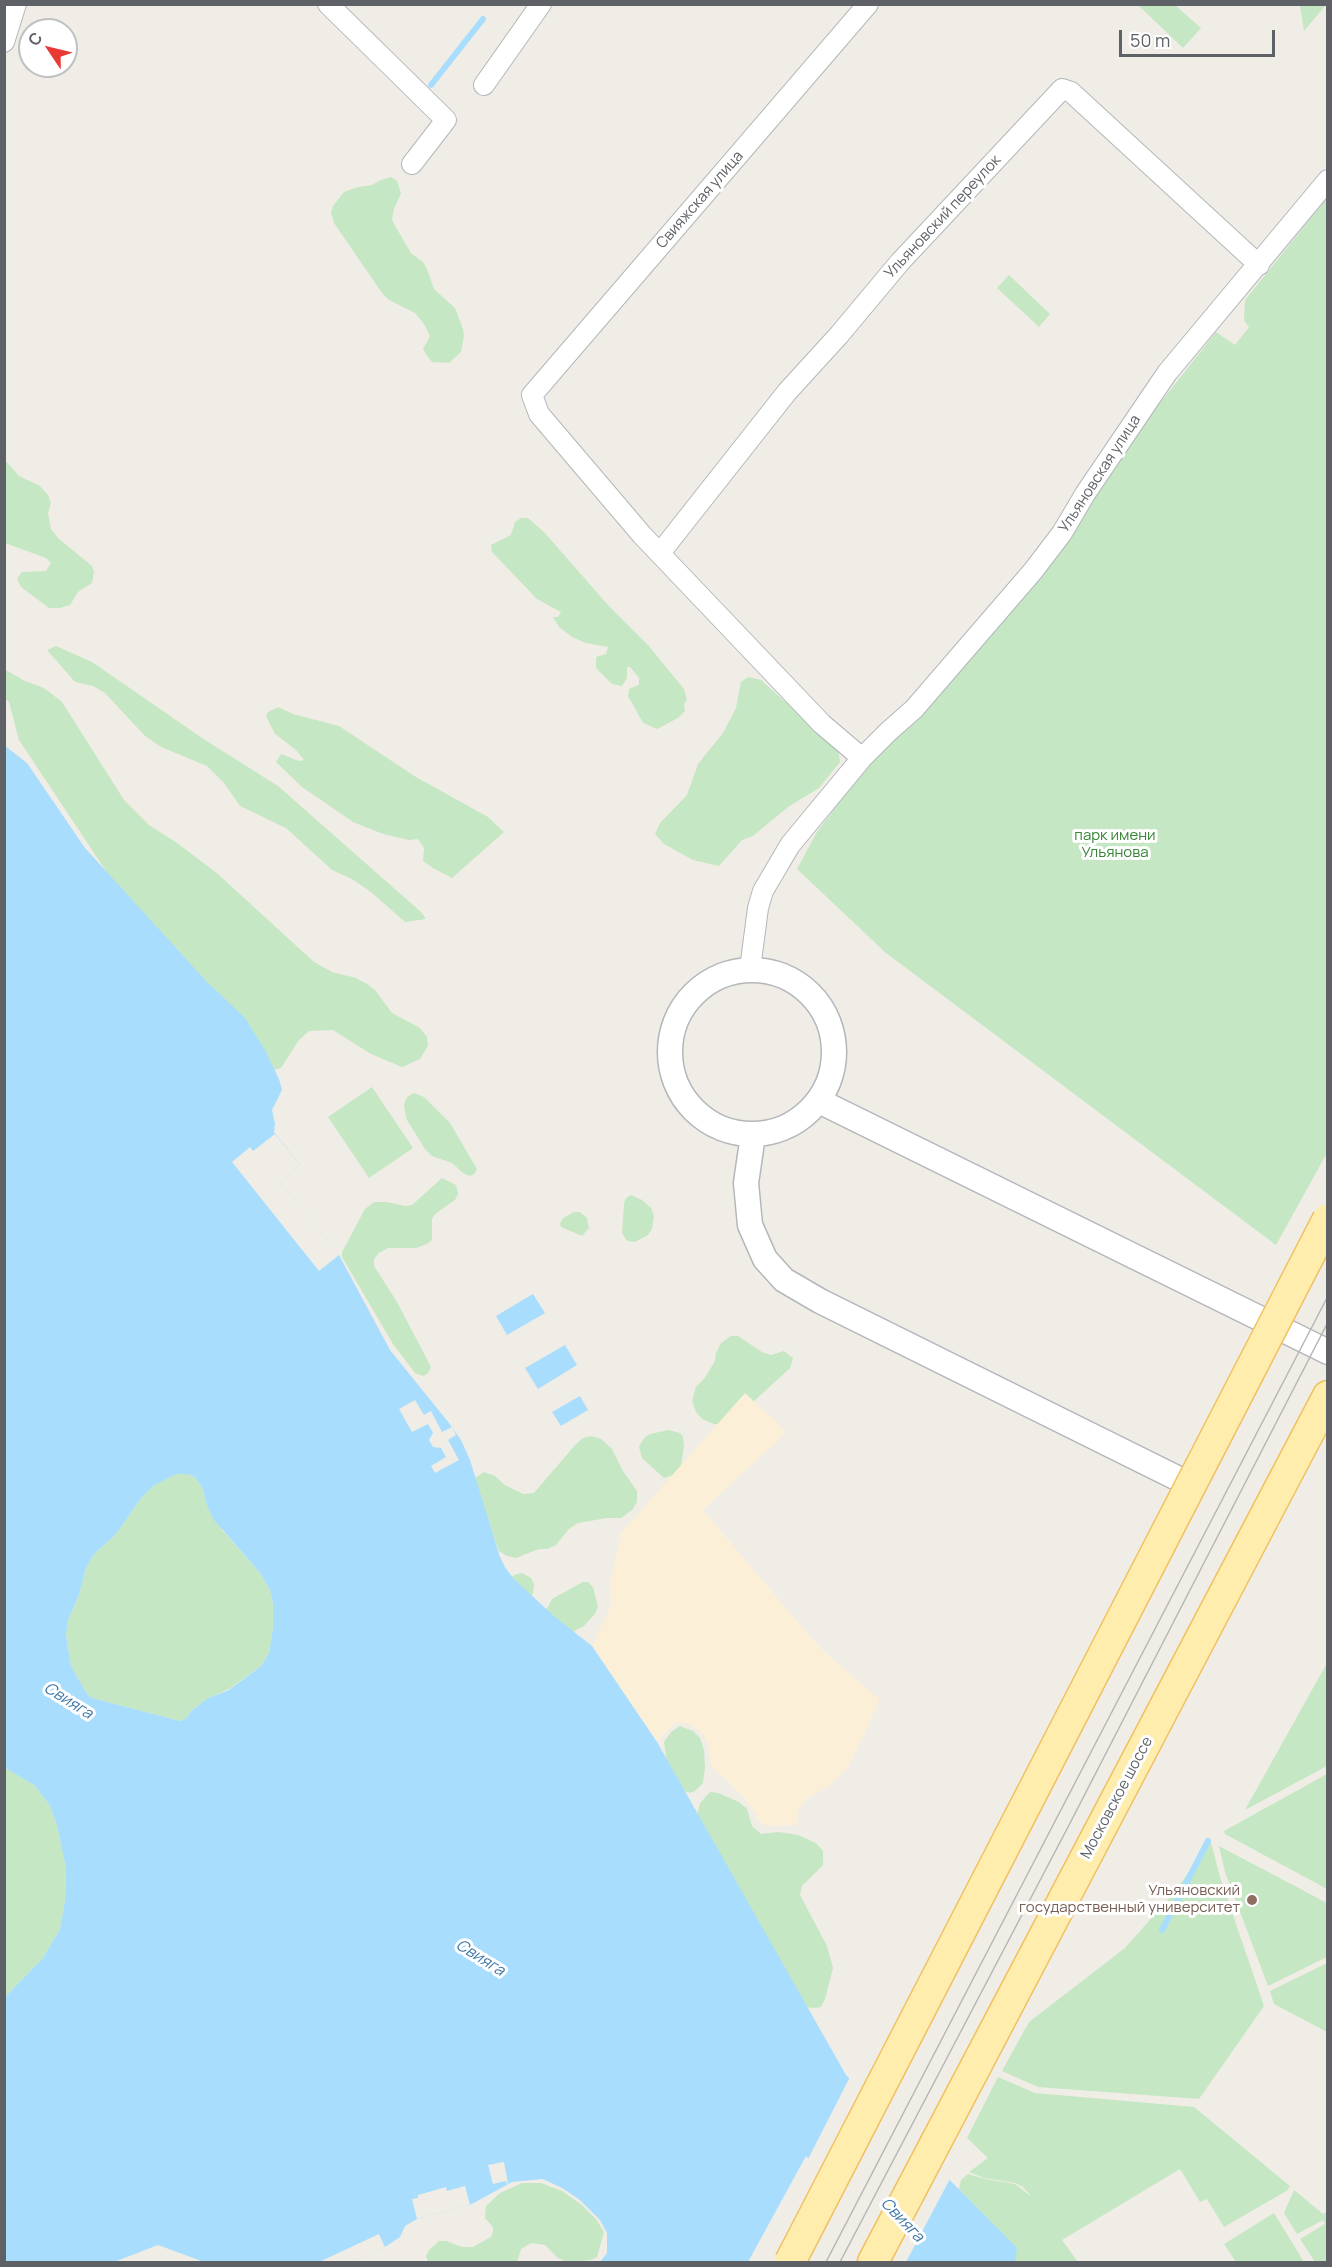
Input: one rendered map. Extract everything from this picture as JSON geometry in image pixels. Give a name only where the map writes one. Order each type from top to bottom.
[{"type":"main road","points":[[790,2262],[1328,1219]]},
{"type":"main road","name":"Московское шоссе","points":[[873,2262],[1328,1396]]},
{"type":"street","points":[[4,42],[16,4]]},
{"type":"street","points":[[328,4],[446,120],[412,164]]},
{"type":"street","points":[[484,85],[541,4]]},
{"type":"street","name":"Свияжская улица","points":[[660,553],[642,536],[539,414],[532,395],[868,4]]},
{"type":"street","name":"Ульяновский переулок","points":[[660,553],[787,392],[839,335],[900,262],[1062,89],[1071,92],[1259,265]]},
{"type":"street","name":"Ульяновская улица","points":[[750,969],[758,908],[764,891],[790,846],[862,758],[889,730],[914,709],[1033,571],[1062,533],[1085,494],[1167,373],[1328,180]]},
{"type":"street","points":[[660,553],[822,724],[862,758]]},
{"type":"street","points":[[750,969],[773,972],[795,981],[813,995],[826,1014],[834,1035],[835,1058],[830,1081],[819,1101],[803,1118],[783,1129],[753,1135],[738,1134],[716,1127],[697,1114],[682,1097],[673,1076],[670,1053],[672,1030],[682,1009],[695,993],[711,981],[730,972],[750,969]]},
{"type":"street","points":[[819,1101],[1328,1352]]},
{"type":"street","points":[[753,1135],[746,1182],[750,1225],[765,1258],[784,1280],[830,1306],[1191,1485]]},
{"type":"green space","points":[[1138,5],[1175,5],[1201,28],[1183,48]]},
{"type":"green space","points":[[1300,5],[1326,5],[1304,31]]},
{"type":"green space","points":[[391,177],[397,181],[401,193],[394,209],[392,219],[394,224],[411,253],[423,262],[434,289],[455,308],[463,329],[461,352],[449,363],[432,362],[427,356],[423,349],[430,336],[424,324],[415,313],[389,300],[382,293],[334,223],[331,213],[333,206],[344,192],[372,185]]},
{"type":"green space","name":"парк имени Ульянова","points":[[1327,198],[1328,1151],[1276,1245],[886,953],[797,869],[817,832],[857,778],[1216,332],[1235,345],[1249,327],[1244,320],[1245,300]]},
{"type":"green space","points":[[1009,275],[1050,314],[1039,327],[997,288]]},
{"type":"green space","points":[[4,459],[19,476],[40,486],[48,495],[51,503],[48,513],[51,529],[59,539],[92,566],[94,572],[92,583],[78,592],[70,605],[49,608],[21,587],[17,579],[22,572],[46,571],[51,563],[46,558],[5,543]]},
{"type":"green space","points":[[521,518],[528,518],[544,532],[607,604],[648,645],[684,689],[687,700],[684,704],[685,711],[678,718],[657,729],[643,723],[628,696],[629,689],[639,685],[639,678],[630,667],[627,667],[627,678],[622,686],[612,684],[596,668],[596,657],[606,654],[608,647],[586,643],[572,637],[559,627],[553,617],[558,617],[561,612],[537,599],[492,552],[491,545],[511,535],[515,522]]},
{"type":"green space","points":[[56,646],[92,662],[205,740],[278,786],[421,912],[426,919],[405,922],[371,892],[352,879],[332,870],[286,828],[240,806],[224,783],[207,766],[161,747],[144,735],[105,693],[93,686],[75,682],[47,650]]},
{"type":"green space","points":[[4,669],[25,681],[44,688],[62,702],[124,800],[149,825],[219,875],[314,962],[332,972],[356,978],[367,984],[375,990],[392,1013],[420,1028],[427,1037],[428,1046],[420,1059],[402,1067],[371,1054],[333,1030],[309,1031],[299,1040],[281,1068],[274,1070],[169,966],[19,740],[9,702],[5,699]]},
{"type":"green space","points":[[748,677],[761,680],[838,749],[840,762],[819,788],[788,807],[753,836],[742,840],[719,866],[693,860],[664,844],[655,834],[660,823],[687,795],[698,764],[723,733],[736,708],[741,682]]},
{"type":"green space","points":[[278,707],[293,714],[339,726],[416,777],[488,817],[504,832],[452,878],[433,868],[423,861],[424,848],[418,839],[409,840],[383,834],[353,822],[302,787],[276,762],[281,754],[299,761],[304,760],[296,750],[275,734],[266,716],[268,712]]},
{"type":"green space","points":[[372,1087],[413,1148],[369,1178],[328,1117]]},
{"type":"green space","points":[[414,1093],[424,1097],[450,1123],[477,1169],[474,1174],[470,1176],[463,1173],[452,1163],[432,1156],[425,1149],[407,1120],[405,1111],[404,1104],[407,1097]]},
{"type":"green space","points":[[442,1178],[456,1185],[458,1194],[455,1200],[435,1214],[432,1219],[432,1240],[416,1248],[388,1248],[374,1259],[374,1266],[397,1302],[431,1367],[423,1376],[415,1373],[393,1344],[342,1257],[342,1252],[365,1209],[374,1202],[412,1205]]},
{"type":"green space","points":[[631,1195],[642,1200],[651,1208],[654,1216],[652,1229],[648,1235],[635,1242],[627,1241],[622,1233],[624,1203]]},
{"type":"green space","points":[[574,1212],[580,1212],[587,1218],[589,1228],[582,1236],[561,1227],[560,1223],[563,1218]]},
{"type":"green space","points":[[731,1336],[738,1336],[762,1352],[771,1355],[784,1351],[793,1358],[790,1368],[752,1403],[723,1425],[714,1424],[702,1419],[696,1412],[692,1401],[696,1387],[715,1361],[721,1343]]},
{"type":"green space","points":[[669,1430],[680,1433],[684,1446],[681,1466],[674,1475],[664,1478],[642,1458],[639,1447],[644,1438],[650,1434]]},
{"type":"green space","points":[[591,1436],[601,1439],[612,1449],[623,1471],[637,1491],[637,1502],[632,1510],[621,1518],[578,1523],[569,1529],[556,1545],[547,1549],[539,1549],[516,1558],[499,1551],[477,1490],[475,1478],[484,1472],[495,1476],[505,1485],[523,1494],[534,1493],[576,1444],[583,1438]]},
{"type":"green space","points":[[176,1474],[195,1477],[202,1487],[207,1506],[222,1530],[260,1573],[270,1590],[273,1604],[273,1629],[269,1653],[261,1666],[229,1689],[208,1698],[191,1711],[187,1718],[180,1721],[92,1698],[87,1694],[71,1666],[66,1635],[68,1620],[79,1595],[86,1568],[94,1554],[116,1534],[142,1497],[153,1486]]},
{"type":"green space","points":[[522,1573],[531,1578],[534,1584],[530,1598],[511,1579],[514,1575]]},
{"type":"green space","points":[[583,1582],[588,1582],[593,1587],[598,1607],[584,1626],[571,1633],[544,1614],[552,1599]]},
{"type":"green space","points":[[1327,1663],[1327,1766],[1245,1810]]},
{"type":"green space","points":[[680,1726],[693,1731],[700,1738],[704,1750],[703,1783],[690,1793],[685,1791],[667,1763],[664,1742],[671,1732]]},
{"type":"green space","points":[[5,1768],[34,1785],[49,1804],[57,1825],[66,1867],[65,1901],[60,1929],[43,1958],[5,1997]]},
{"type":"green space","points":[[1327,1774],[1327,1889],[1225,1834],[1224,1831]]},
{"type":"green space","points":[[710,1792],[739,1802],[747,1809],[752,1826],[761,1834],[779,1832],[798,1835],[816,1843],[823,1851],[823,1865],[802,1886],[800,1895],[827,1946],[833,1968],[821,2007],[799,2006],[696,1819],[700,1803]]},
{"type":"green space","points":[[1211,1842],[1220,1877],[1264,2006],[1199,2099],[1038,2087],[1002,2071],[1029,2022],[1125,1948],[1172,1895]]},
{"type":"green space","points":[[1219,1846],[1327,1903],[1327,1957],[1268,1986],[1225,1872]]},
{"type":"green space","points":[[1327,1963],[1327,2032],[1274,2004],[1270,1991]]},
{"type":"green space","points":[[998,2077],[1035,2093],[1194,2107],[1290,2186],[1288,2190],[1224,2227],[1207,2199],[1200,2202],[1180,2169],[1062,2240],[1078,2262],[1007,2262],[957,2198],[961,2180],[968,2174],[985,2179],[1015,2184],[1032,2197],[1023,2187],[1015,2183],[984,2178],[969,2172],[988,2158],[967,2138]]},
{"type":"green space","points":[[522,2183],[541,2183],[562,2191],[582,2205],[596,2219],[604,2232],[597,2257],[591,2260],[567,2262],[558,2258],[545,2245],[531,2243],[521,2249],[517,2262],[428,2262],[426,2256],[429,2250],[439,2241],[462,2247],[473,2247],[491,2237],[493,2227],[485,2218],[486,2206],[500,2193]]},
{"type":"green space","points":[[1294,2190],[1323,2214],[1327,2212],[1327,2262],[1315,2262],[1300,2239],[1325,2224],[1323,2220],[1297,2234],[1284,2213]]},
{"type":"green space","points":[[1274,2213],[1304,2262],[1236,2262],[1224,2244]]},
{"type":"sand","points":[[745,1393],[787,1432],[703,1510],[819,1647],[880,1700],[848,1768],[828,1787],[805,1800],[798,1811],[797,1825],[767,1826],[758,1821],[755,1812],[739,1792],[711,1766],[708,1744],[704,1736],[689,1724],[676,1722],[657,1742],[592,1646],[611,1606],[610,1581],[621,1533]]},
{"type":"water","name":"Свияга","points":[[4,745],[27,763],[85,848],[206,981],[245,1018],[265,1050],[282,1090],[272,1110],[274,1132],[300,1165],[280,1182],[339,1255],[390,1350],[461,1440],[470,1460],[500,1557],[506,1569],[555,1617],[592,1646],[657,1742],[846,2075],[1017,2248],[1015,2262],[903,2262],[806,2156],[748,2262],[600,2262],[607,2253],[607,2233],[600,2220],[580,2200],[543,2179],[512,2182],[470,2205],[417,2219],[405,2226],[400,2237],[385,2247],[352,2262],[204,2262],[158,2245],[114,2262],[5,2262],[5,1997],[43,1958],[60,1929],[65,1901],[66,1868],[57,1825],[49,1804],[34,1785],[5,1768]],"holes":[[[176,1474],[195,1477],[202,1487],[214,1520],[260,1573],[270,1590],[273,1604],[273,1629],[269,1653],[261,1666],[229,1690],[208,1698],[191,1711],[187,1718],[180,1721],[92,1698],[87,1694],[71,1666],[66,1635],[68,1620],[79,1595],[86,1568],[94,1554],[116,1534],[142,1497],[153,1486]]]},
{"type":"water","points":[[533,1294],[545,1313],[507,1335],[496,1316]]},
{"type":"water","points":[[565,1345],[577,1365],[538,1389],[525,1368]]},
{"type":"water","points":[[580,1396],[588,1410],[561,1426],[552,1412]]},
{"type":"pier","points":[[275,1134],[300,1165],[280,1182],[339,1255],[319,1271],[232,1162],[250,1147],[253,1151]]},
{"type":"pier","points":[[415,1400],[424,1415],[431,1411],[442,1432],[452,1427],[456,1435],[448,1440],[459,1460],[435,1473],[431,1466],[446,1457],[441,1448],[433,1447],[429,1440],[433,1433],[428,1424],[412,1432],[399,1409]]},
{"type":"pier","points":[[851,2075],[951,2177],[906,2262],[899,2262],[807,2161]]},
{"type":"pier","points":[[504,2162],[508,2184],[505,2181],[493,2184],[488,2165]]},
{"type":"pier","points":[[465,2186],[470,2205],[417,2219],[412,2199],[446,2187],[447,2191]]},
{"type":"pier","points":[[379,2234],[385,2247],[352,2262],[319,2262]]},
{"type":"waterway","points":[[431,85],[483,19]]},
{"type":"waterway","points":[[1162,1930],[1208,1841]]},
{"type":"tram line","points":[[826,2262],[1328,1296]]},
{"type":"tram line","points":[[840,2262],[1068,1827],[1328,1322]]},
{"type":"place","name":"Ульяновский государственный университет","points":[[1252,1900]]}]
